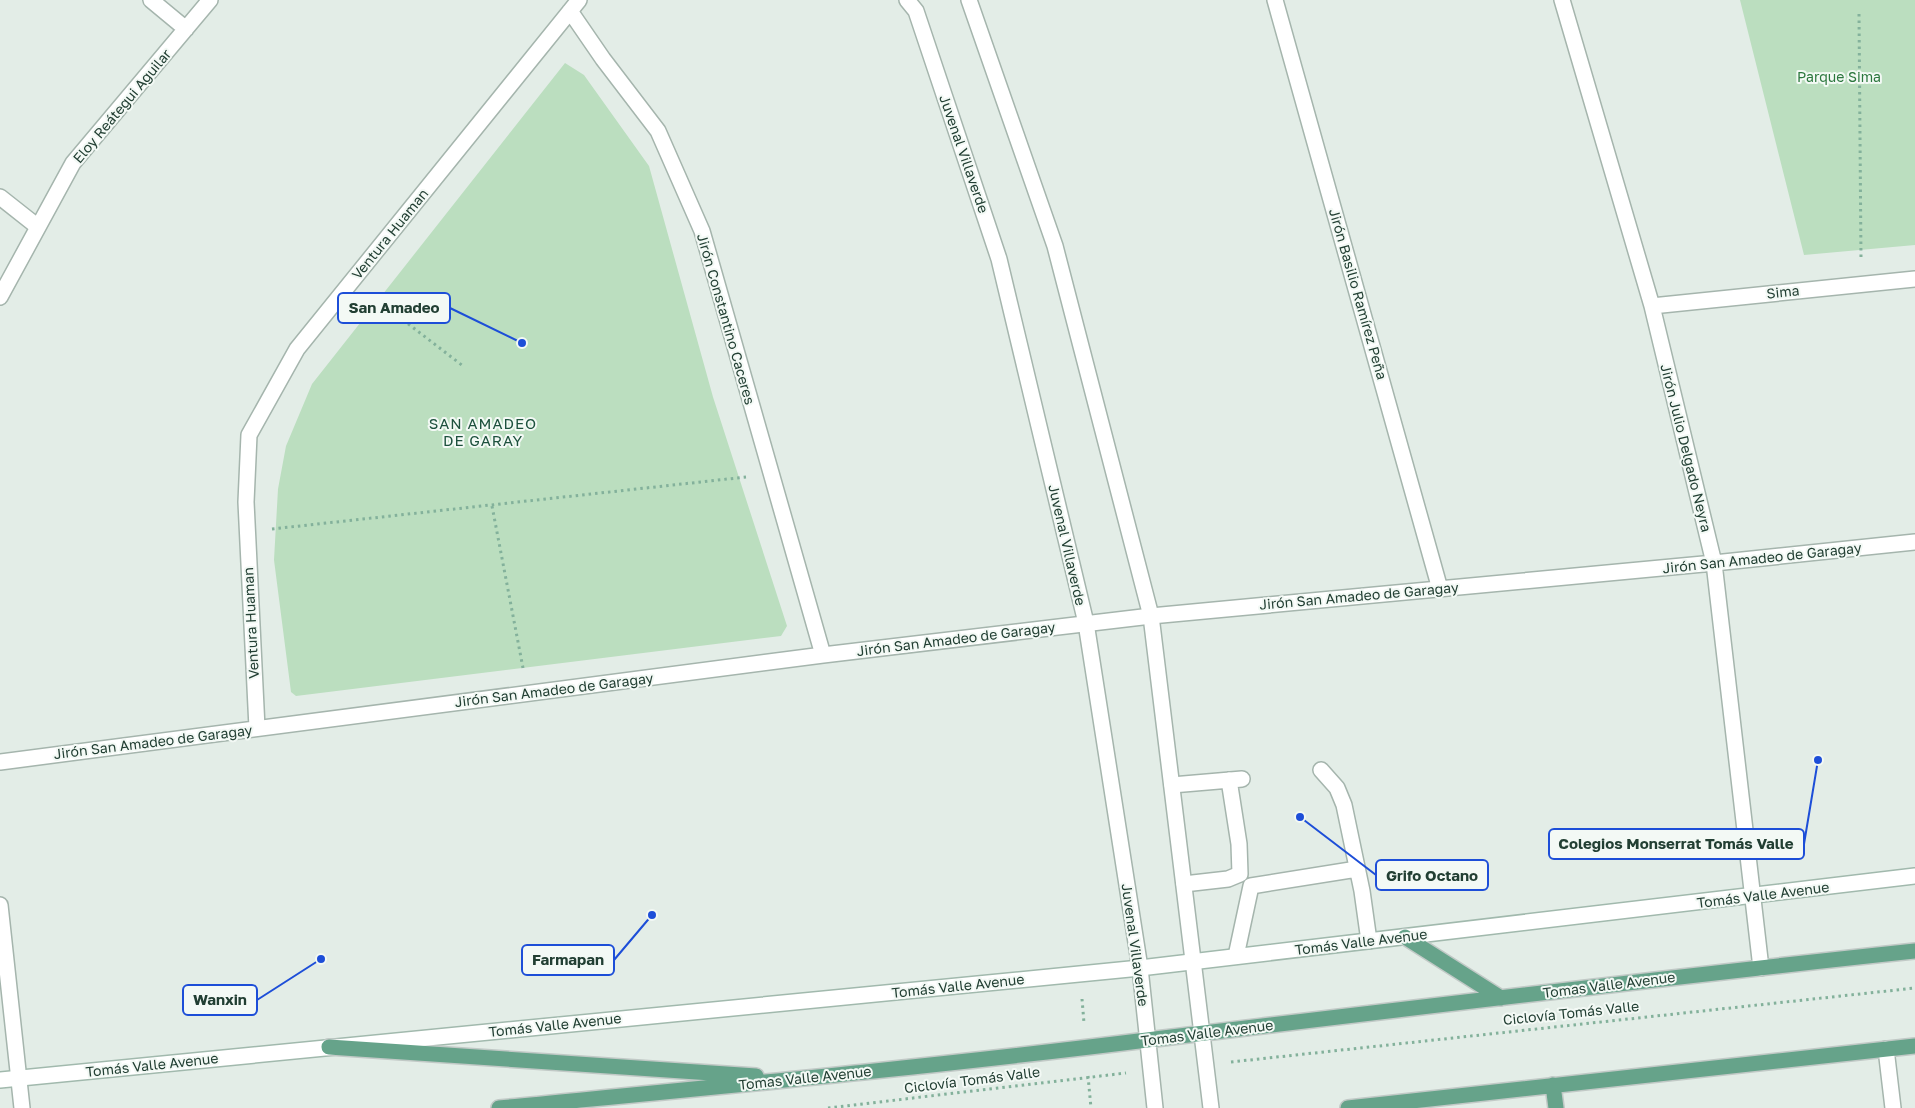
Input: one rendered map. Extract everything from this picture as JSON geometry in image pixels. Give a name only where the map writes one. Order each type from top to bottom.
[{"type":"main road","points":[[1405,937],[1502,998]]},
{"type":"main road","name":"Tomas Valle Avenue","points":[[499,1108],[800,1078],[1147,1040],[1915,951]]},
{"type":"main road","points":[[1348,1108],[1915,1046]]},
{"type":"main road","points":[[330,1047],[800,1078]]},
{"type":"main road","points":[[1553,1086],[1556,1108]]},
{"type":"street","points":[[151,0],[186,29]]},
{"type":"street","name":"Eloy Reátegui Aguilar","points":[[0,297],[73,163],[210,0]]},
{"type":"street","name":"Juvenal Villaverde","points":[[908,0],[916,11],[999,259],[1086,623],[1140,968],[1155,1108]]},
{"type":"street","points":[[969,0],[1055,246],[1151,616],[1211,1108]]},
{"type":"street","name":"Jirón Basilio Ramírez Peña","points":[[1275,0],[1440,588]]},
{"type":"street","name":"Jirón Julio Delgado Neyra","points":[[1562,0],[1652,306],[1714,564],[1761,968]]},
{"type":"street","name":"Ventura Huaman","points":[[256,728],[246,502],[249,435],[297,349],[574,6]]},
{"type":"street","name":"Jirón Constantino Caceres","points":[[574,6],[603,59],[658,131],[702,231],[823,655]]},
{"type":"street","points":[[0,198],[38,228]]},
{"type":"street","name":"Sima","points":[[1652,306],[1915,278]]},
{"type":"street","name":"Jirón San Amadeo de Garagay","points":[[0,762],[823,655],[1086,623],[1440,588],[1714,564],[1915,542]]},
{"type":"street","points":[[1321,770],[1337,788],[1344,805],[1369,941]]},
{"type":"street","points":[[1172,785],[1236,780],[1240,874],[1251,886]]},
{"type":"street","points":[[1251,886],[1357,869]]},
{"type":"street","points":[[1184,884],[1228,880],[1240,874]]},
{"type":"street","name":"Tomás Valle Avenue","points":[[0,1080],[1140,968],[1915,876]]},
{"type":"street","points":[[1236,956],[1251,886]]},
{"type":"street","points":[[0,905],[22,1108]]},
{"type":"street","points":[[1886,1049],[1893,1108]]},
{"type":"path","points":[[1860,14],[1861,284]]},
{"type":"path","points":[[353,279],[378,301],[463,366]]},
{"type":"path","points":[[247,532],[771,475]]},
{"type":"path","points":[[492,506],[523,668]]},
{"type":"path","name":"Ciclovía Tomás Valle","points":[[1230,1062],[1915,988]]},
{"type":"path","name":"Ciclovía Tomás Valle","points":[[828,1108],[1117,1074]]},
{"type":"green space","name":"Parque Sima","points":[[1740,0],[1915,0],[1915,245],[1804,255]]},
{"type":"green space","points":[[565,63],[584,75],[649,166],[713,397],[787,626],[781,636],[296,696],[291,692],[274,560],[278,489],[286,446],[312,384]]},
{"type":"place","name":"San Amadeo","points":[[522,343]]},
{"type":"place","name":"Colegios Monserrat Tomás Valle","points":[[1818,760]]},
{"type":"place","name":"Grifo Octano","points":[[1300,817]]},
{"type":"place","name":"Farmapan","points":[[652,915]]},
{"type":"place","name":"Wanxin","points":[[321,959]]},
{"type":"district","name":"SAN AMADEO DE GARAY","points":[[483,432]]}]
